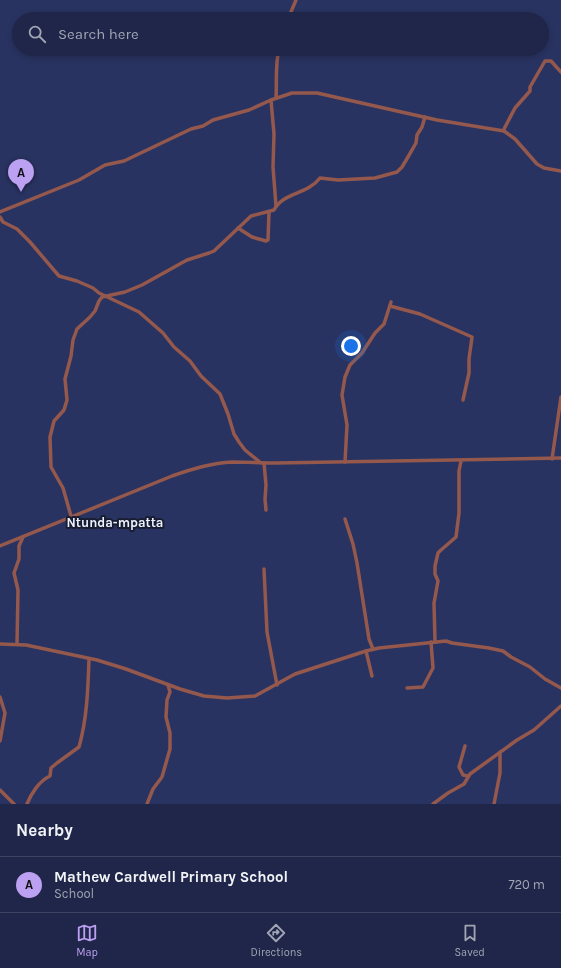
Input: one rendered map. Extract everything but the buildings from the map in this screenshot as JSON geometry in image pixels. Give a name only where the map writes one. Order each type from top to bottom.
[{"type":"street","points":[[291,12],[296,0]]},
{"type":"street","points":[[276,98],[277,56]]},
{"type":"street","points":[[504,132],[504,129],[515,108],[530,91],[530,87],[545,61],[551,61],[561,72]]},
{"type":"street","points":[[0,212],[80,180],[105,166],[124,161],[191,128],[203,126],[213,120],[248,110],[292,93],[317,93],[425,117],[504,132],[515,140],[537,164],[544,168],[561,171]]},
{"type":"street","points":[[271,100],[274,134],[273,167],[276,206]]},
{"type":"street","points":[[71,516],[63,488],[51,466],[50,437],[54,421],[62,412],[67,400],[65,380],[74,335],[79,326],[95,311],[99,300],[106,296],[125,292],[142,285],[190,258],[196,258],[214,251],[251,216],[274,210],[276,206],[289,197],[305,191],[321,178],[325,180],[338,180],[375,178],[397,172],[402,167],[416,143],[417,135],[422,127],[425,117]]},
{"type":"street","points":[[238,228],[252,237],[266,241],[268,240],[269,212]]},
{"type":"street","points":[[0,218],[5,223],[17,229],[59,276],[77,281],[139,312],[163,333],[182,355],[190,361],[201,376],[222,397],[234,434],[239,442],[245,450],[262,463],[266,485],[266,510]]},
{"type":"street","points":[[344,462],[347,425],[342,395],[345,377],[350,365],[362,353],[384,324],[390,304],[420,314],[472,337],[469,373],[463,400]]},
{"type":"street","points":[[552,459],[561,397]]},
{"type":"street","points":[[0,546],[172,476],[197,468],[232,462],[461,461],[561,458]]},
{"type":"street","points":[[406,688],[423,687],[433,668],[434,603],[438,581],[435,574],[436,566],[438,553],[456,537],[459,513],[459,471],[461,461]]},
{"type":"street","points":[[345,519],[353,544],[372,649]]},
{"type":"street","points":[[17,644],[18,590],[14,573],[19,559],[19,546],[23,537]]},
{"type":"street","points":[[264,569],[267,632],[277,685]]},
{"type":"street","points":[[0,644],[17,644],[89,659],[126,669],[168,685],[204,696],[228,698],[255,696],[295,674],[372,649],[446,641],[503,651],[561,688]]},
{"type":"street","points":[[366,651],[372,676]]},
{"type":"street","points":[[27,804],[30,797],[41,782],[50,776],[51,768],[79,747],[83,734],[86,711],[89,659]]},
{"type":"street","points":[[147,804],[153,789],[162,777],[170,748],[170,733],[166,717],[167,700],[170,692],[168,685]]},
{"type":"street","points":[[0,697],[5,713],[0,741]]},
{"type":"street","points":[[433,804],[448,792],[464,784],[468,776],[500,752],[534,730],[561,706]]},
{"type":"street","points":[[465,746],[459,767],[463,775],[468,776]]},
{"type":"street","points":[[494,804],[500,773],[500,752]]},
{"type":"street","points":[[0,790],[14,804]]},
{"type":"place","name":"Mathew Cardwell Primary School","points":[[21,192]]},
{"type":"district","name":"Ntunda-mpatta","points":[[115,522]]}]
